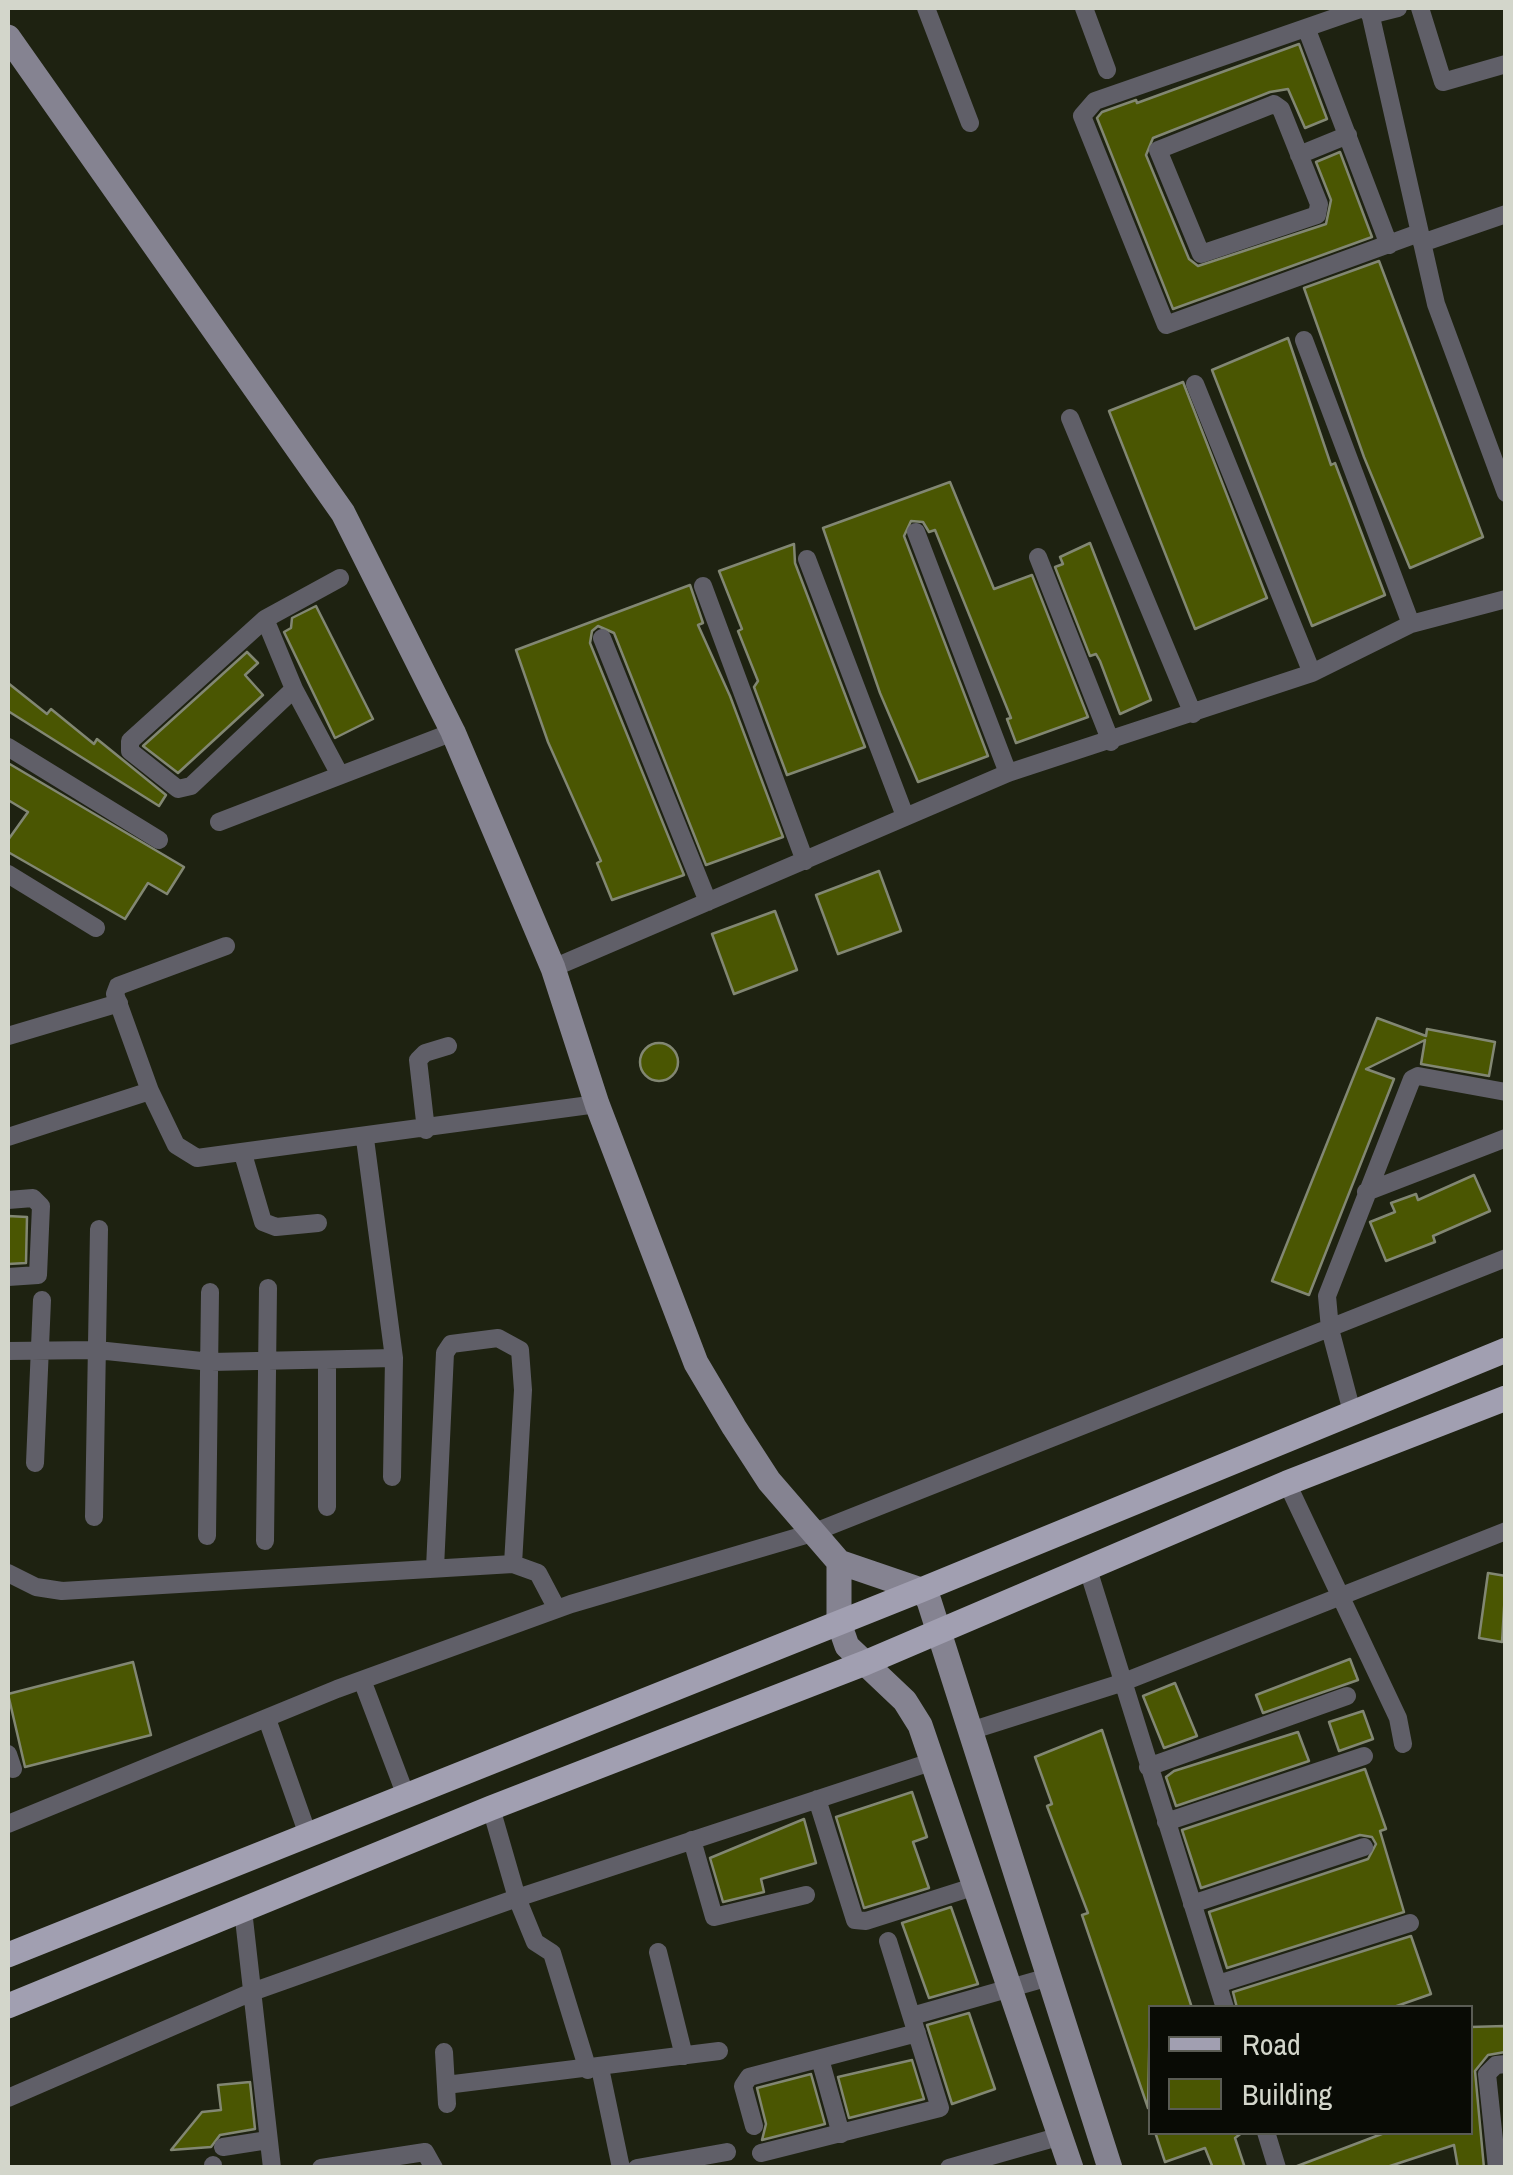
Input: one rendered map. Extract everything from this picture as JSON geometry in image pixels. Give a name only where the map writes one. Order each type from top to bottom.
[{"type":"main road","points":[[8,1956],[922,1590],[1506,1350]]},
{"type":"main road","points":[[8,2006],[492,1808],[866,1663],[1287,1483],[1506,1398]]},
{"type":"street","points":[[926,8],[970,123]]},
{"type":"street","points":[[1084,8],[1107,70]]},
{"type":"street","points":[[1398,8],[1367,10],[1095,101],[1082,116],[1166,324],[1389,245],[1506,214]]},
{"type":"street","points":[[1420,8],[1443,82],[1506,64]]},
{"type":"street","points":[[1367,10],[1436,304],[1506,493]]},
{"type":"street","points":[[1307,30],[1389,245]]},
{"type":"street","points":[[8,37],[344,513],[452,732],[553,968],[597,1104],[696,1363],[770,1481],[839,1562],[922,1590],[940,1631],[1110,2168]]},
{"type":"street","points":[[1274,104],[1281,109],[1300,155],[1319,204],[1317,215],[1201,254],[1158,155],[1168,143],[1274,104]]},
{"type":"street","points":[[1300,155],[1348,136]]},
{"type":"street","points":[[1304,340],[1411,624]]},
{"type":"street","points":[[1196,384],[1312,674]]},
{"type":"street","points":[[1070,418],[1193,714]]},
{"type":"street","points":[[916,532],[1008,772]]},
{"type":"street","points":[[1038,557],[1111,742]]},
{"type":"street","points":[[806,559],[906,816]]},
{"type":"street","points":[[294,689],[191,786],[178,789],[130,751],[130,741],[266,619],[340,578]]},
{"type":"street","points":[[704,586],[806,861]]},
{"type":"street","points":[[553,968],[1008,772],[1111,742],[1312,674],[1411,624],[1506,599]]},
{"type":"street","points":[[266,619],[294,689],[340,775]]},
{"type":"street","points":[[602,638],[708,902]]},
{"type":"street","points":[[219,822],[452,732]]},
{"type":"street","points":[[8,748],[159,840]]},
{"type":"street","points":[[8,874],[96,928]]},
{"type":"street","points":[[226,946],[123,982],[115,994],[150,1091],[176,1146],[185,1153],[198,1158],[243,1154],[597,1104]]},
{"type":"street","points":[[8,1036],[119,1003]]},
{"type":"street","points":[[426,1130],[418,1060],[425,1052],[448,1046]]},
{"type":"street","points":[[1352,1412],[1330,1328],[1328,1290],[1412,1079],[1418,1076],[1506,1092]]},
{"type":"street","points":[[8,1137],[150,1091]]},
{"type":"street","points":[[1366,1192],[1506,1138]]},
{"type":"street","points":[[365,1139],[394,1358],[392,1477]]},
{"type":"street","points":[[243,1154],[263,1222],[276,1227],[318,1223]]},
{"type":"street","points":[[8,1200],[33,1198],[41,1206],[38,1275],[8,1277]]},
{"type":"street","points":[[94,1517],[100,1229]]},
{"type":"street","points":[[8,1824],[362,1680],[557,1609],[812,1532],[1506,1258]]},
{"type":"street","points":[[265,1541],[268,1288]]},
{"type":"street","points":[[206,1536],[210,1292]]},
{"type":"street","points":[[35,1463],[36,1352],[42,1300]]},
{"type":"street","points":[[434,1568],[444,1353],[451,1344],[498,1338],[520,1350],[523,1390],[513,1564]]},
{"type":"street","points":[[8,1351],[97,1350],[211,1362],[394,1358]]},
{"type":"street","points":[[326,1362],[327,1506]]},
{"type":"street","points":[[1287,1483],[1398,1718],[1403,1744]]},
{"type":"street","points":[[970,1731],[1121,1683],[1506,1531]]},
{"type":"street","points":[[839,1562],[840,1623],[847,1646],[905,1701],[934,1761],[1071,2168]]},
{"type":"street","points":[[8,1574],[36,1587],[62,1591],[513,1564],[538,1573],[557,1609]]},
{"type":"street","points":[[1087,1566],[1224,2005]]},
{"type":"street","points":[[362,1680],[406,1796]]},
{"type":"street","points":[[1148,1767],[1347,1696]]},
{"type":"street","points":[[267,1719],[308,1835]]},
{"type":"street","points":[[1166,1822],[1364,1756]]},
{"type":"street","points":[[8,2098],[252,1992],[517,1898],[934,1761]]},
{"type":"street","points":[[817,1799],[855,1920],[866,1921],[976,1886]]},
{"type":"street","points":[[492,1808],[517,1898],[535,1942],[552,1953],[594,2069],[621,2168]]},
{"type":"street","points":[[692,1840],[714,1917],[806,1895]]},
{"type":"street","points":[[1192,1904],[1364,1847]]},
{"type":"street","points":[[243,1910],[272,2168]]},
{"type":"street","points":[[1218,1984],[1410,1923]]},
{"type":"street","points":[[761,2153],[940,2108],[888,1941]]},
{"type":"street","points":[[658,1952],[684,2056]]},
{"type":"street","points":[[754,2126],[745,2079],[820,2059],[1049,1977]]},
{"type":"street","points":[[444,2052],[446,2094],[719,2051]]},
{"type":"street","points":[[820,2059],[840,2134]]},
{"type":"street","points":[[1498,2168],[1487,2074],[1496,2065],[1506,2064]]},
{"type":"street","points":[[1267,2135],[1277,2168]]},
{"type":"street","points":[[958,2166],[1061,2136]]},
{"type":"street","points":[[224,2146],[268,2140]]},
{"type":"street","points":[[321,2168],[379,2163],[425,2152],[434,2168]]},
{"type":"street","points":[[637,2168],[727,2152]]},
{"type":"building","points":[[1299,44],[1327,119],[1305,128],[1288,89],[1270,92],[1153,138],[1146,155],[1189,259],[1198,266],[1326,224],[1331,200],[1316,162],[1340,152],[1372,237],[1173,309],[1097,118],[1102,112]]},
{"type":"building","points":[[1379,261],[1483,537],[1410,568],[1364,457],[1304,288]]},
{"type":"building","points":[[1288,338],[1331,465],[1335,463],[1385,595],[1312,626],[1212,370]]},
{"type":"building","points":[[1183,382],[1267,598],[1195,629],[1109,411]]},
{"type":"building","points":[[950,482],[994,589],[1032,575],[1088,717],[1016,743],[1007,719],[1011,718],[935,530],[929,532],[923,522],[911,521],[904,536],[988,756],[918,782],[880,693],[823,528]]},
{"type":"building","points":[[1090,543],[1151,700],[1120,714],[1100,661],[1096,654],[1090,656],[1055,567],[1063,564],[1060,557]]},
{"type":"building","points":[[794,544],[795,563],[865,747],[787,775],[754,687],[758,681],[738,631],[742,629],[719,571]]},
{"type":"building","points":[[690,585],[703,623],[698,625],[730,696],[783,837],[706,865],[614,633],[598,626],[592,631],[590,643],[684,875],[612,900],[597,863],[601,861],[548,742],[516,650]]},
{"type":"building","points":[[316,606],[373,719],[335,738],[284,632],[291,628],[292,618]]},
{"type":"building","points":[[247,652],[258,663],[245,675],[263,695],[178,773],[143,746]]},
{"type":"building","points":[[8,683],[47,714],[51,709],[94,744],[97,739],[166,795],[159,806],[8,711]]},
{"type":"building","points":[[8,763],[184,867],[167,894],[148,883],[125,919],[8,852],[8,840],[28,812],[8,800]]},
{"type":"building","points":[[879,871],[901,931],[838,954],[816,895]]},
{"type":"building","points":[[775,911],[797,970],[734,994],[712,934]]},
{"type":"building","points":[[1377,1018],[1426,1036],[1427,1029],[1495,1042],[1489,1076],[1421,1064],[1425,1040],[1366,1069],[1394,1079],[1309,1295],[1272,1281]]},
{"type":"building","points":[[659,1043],[672,1049],[678,1062],[672,1075],[659,1081],[646,1075],[640,1062],[646,1049]]},
{"type":"building","points":[[1474,1175],[1490,1211],[1433,1236],[1435,1242],[1386,1261],[1370,1222],[1395,1212],[1391,1203],[1416,1194],[1418,1200]]},
{"type":"building","points":[[8,1216],[27,1217],[26,1263],[8,1264]]},
{"type":"building","points":[[1488,1573],[1506,1576],[1502,1642],[1479,1638]]},
{"type":"building","points":[[1350,1659],[1358,1680],[1263,1713],[1256,1695]]},
{"type":"building","points":[[133,1662],[151,1735],[25,1767],[8,1694]]},
{"type":"building","points":[[1175,1683],[1197,1736],[1164,1748],[1143,1696]]},
{"type":"building","points":[[1363,1711],[1373,1739],[1339,1751],[1329,1722]]},
{"type":"building","points":[[1102,1730],[1191,2005],[1148,2005],[1148,2108],[1082,1915],[1088,1913],[1047,1806],[1052,1804],[1035,1757]]},
{"type":"building","points":[[1298,1732],[1309,1761],[1176,1806],[1166,1777],[1174,1771]]},
{"type":"building","points":[[1365,1769],[1386,1829],[1380,1831],[1404,1912],[1227,1968],[1209,1912],[1368,1859],[1376,1844],[1372,1837],[1360,1835],[1201,1888],[1182,1830]]},
{"type":"building","points":[[912,1792],[927,1837],[913,1842],[929,1888],[864,1908],[836,1817]]},
{"type":"building","points":[[804,1819],[816,1863],[761,1879],[764,1892],[723,1902],[710,1858]]},
{"type":"building","points":[[951,1907],[978,1984],[929,1998],[902,1923]]},
{"type":"building","points":[[1411,1936],[1431,1994],[1400,2005],[1236,2005],[1233,1992]]},
{"type":"building","points":[[969,2013],[995,2089],[952,2104],[927,2025]]},
{"type":"building","points":[[1505,2026],[1505,2052],[1488,2055],[1475,2071],[1484,2168],[1458,2168],[1454,2145],[1384,2168],[1292,2168],[1379,2135],[1473,2135],[1473,2027]]},
{"type":"building","points":[[912,2060],[924,2099],[849,2118],[838,2077]]},
{"type":"building","points":[[811,2074],[825,2124],[762,2140],[766,2124],[757,2088]]},
{"type":"building","points":[[250,2082],[255,2129],[220,2135],[211,2147],[171,2150],[202,2112],[221,2110],[218,2085]]},
{"type":"building","points":[[1156,2135],[1239,2135],[1235,2138],[1245,2168],[1213,2168],[1205,2148],[1165,2162]]}]
